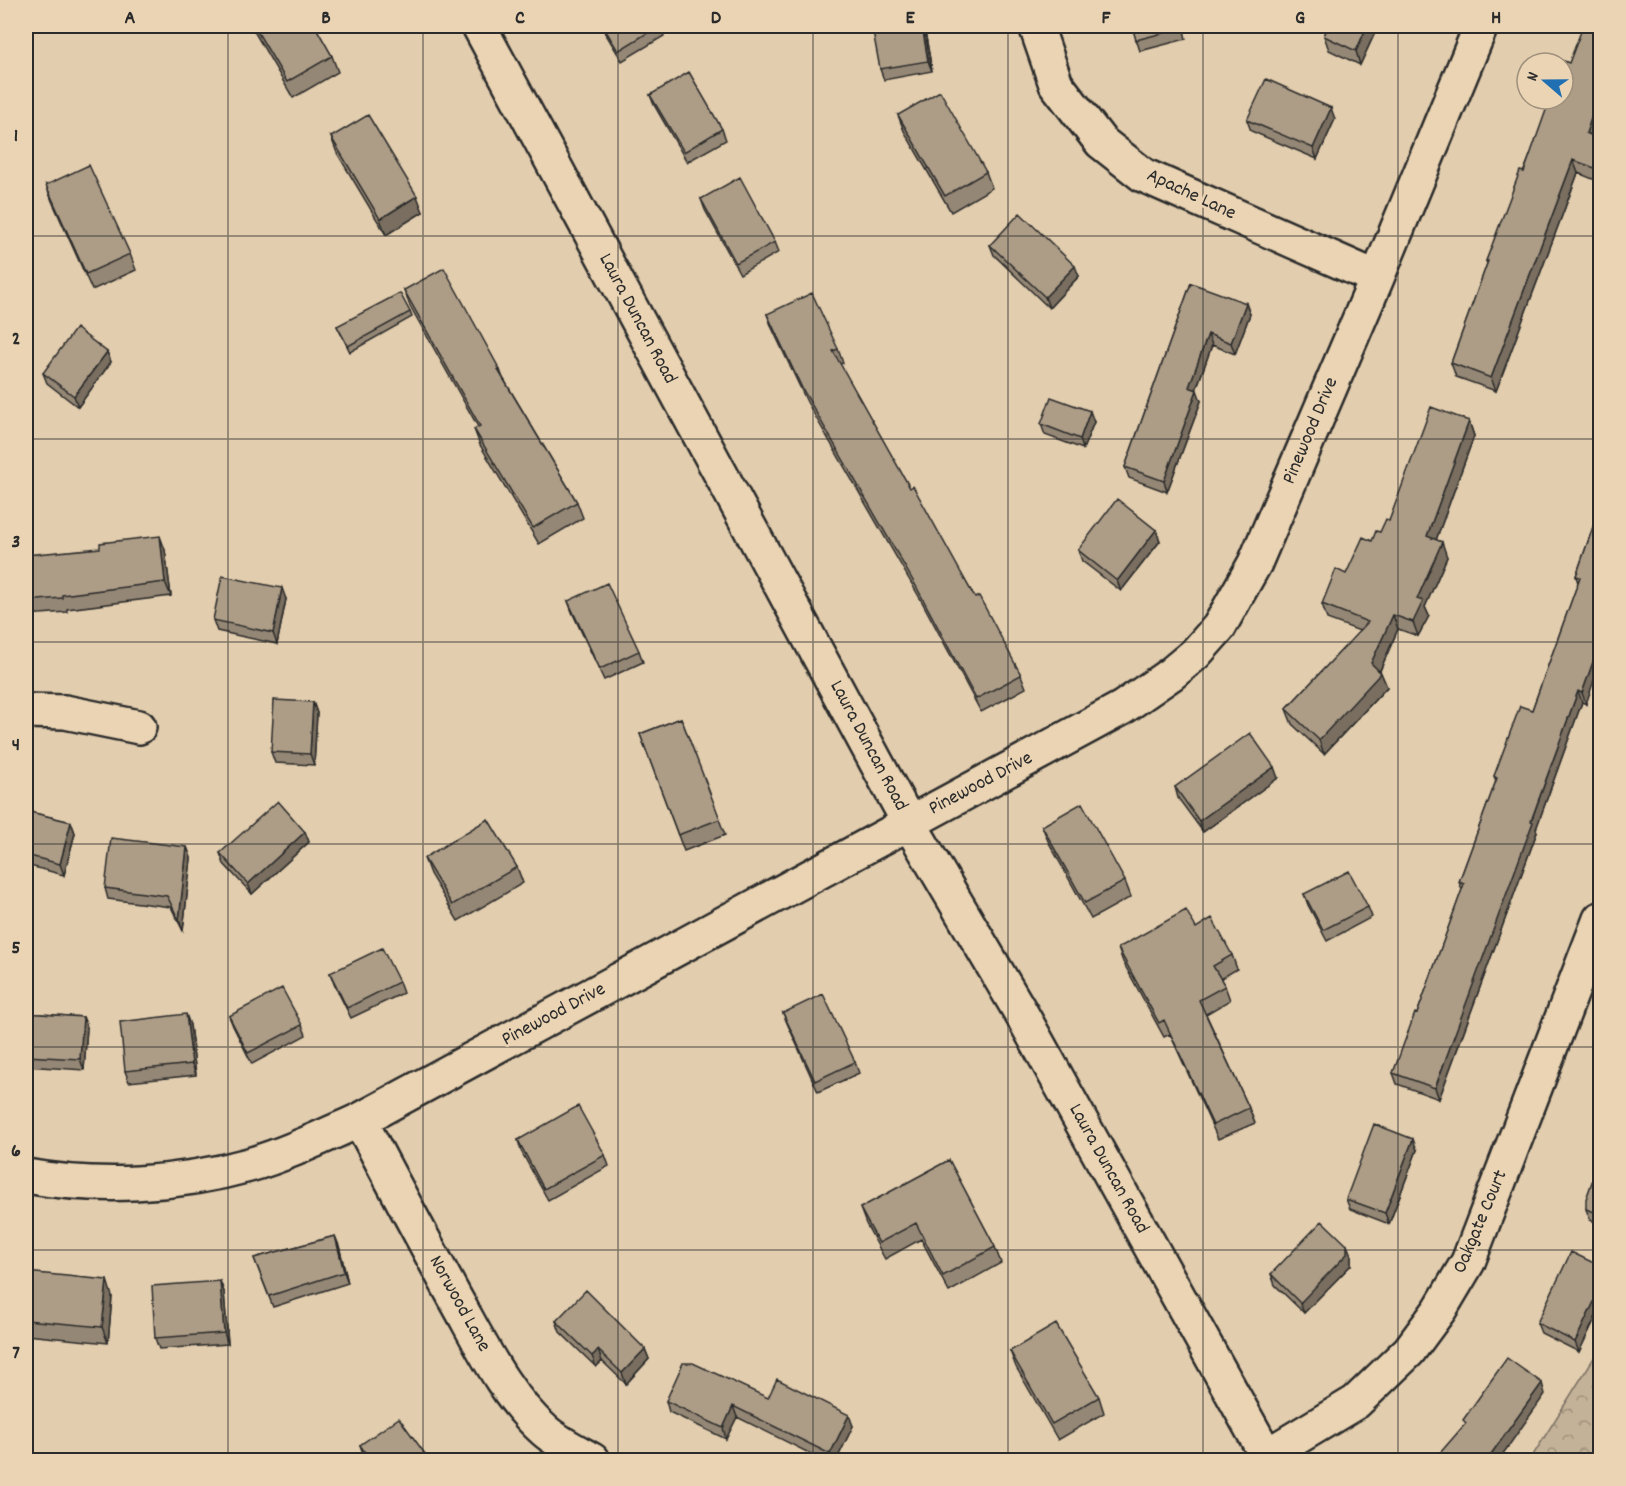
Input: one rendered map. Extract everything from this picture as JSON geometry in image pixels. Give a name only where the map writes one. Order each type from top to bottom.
[{"type":"street","name":"Laura Duncan Road","points":[[479,26],[909,823],[1021,1013],[1268,1458]]},
{"type":"street","name":"Apache Lane","points":[[1036,26],[1056,84],[1101,142],[1143,175],[1377,278]]},
{"type":"street","name":"Pinewood Drive","points":[[26,1176],[86,1183],[145,1183],[200,1176],[250,1164],[294,1149],[360,1120],[1122,708],[1171,674],[1195,654],[1219,627],[1255,563],[1377,278],[1480,26]]},
{"type":"street","points":[[26,711],[65,712],[139,727]]},
{"type":"street","name":"Oakgate Court","points":[[1268,1458],[1356,1402],[1409,1351],[1440,1309],[1468,1262],[1600,919]]},
{"type":"street","name":"Norwood Lane","points":[[360,1120],[411,1218],[499,1376],[521,1406],[545,1431],[592,1461]]},
{"type":"green space","points":[[1600,1348],[1600,1460],[1530,1460]]},
{"type":"building","points":[[254,26],[315,26],[332,56],[287,82]]},
{"type":"building","points":[[603,26],[659,26],[618,51]]},
{"type":"building","points":[[872,26],[922,26],[928,61],[880,69]]},
{"type":"building","points":[[1132,26],[1182,26],[1182,28],[1136,40]]},
{"type":"building","points":[[1328,26],[1367,26],[1356,51],[1324,36]]},
{"type":"building","points":[[1583,26],[1600,26],[1600,92],[1586,133],[1600,139],[1600,170],[1573,160],[1491,378],[1451,363],[1488,261],[1486,261],[1520,171],[1524,172],[1546,111],[1575,111],[1574,51]]},
{"type":"building","points":[[689,72],[722,129],[684,152],[650,95]]},
{"type":"building","points":[[1266,79],[1331,108],[1313,148],[1247,120]]},
{"type":"building","points":[[940,91],[986,172],[945,196],[898,115]]},
{"type":"building","points":[[368,115],[417,196],[380,219],[331,137]]},
{"type":"building","points":[[89,165],[130,254],[86,274],[46,185]]},
{"type":"building","points":[[740,177],[775,242],[736,263],[701,199]]},
{"type":"building","points":[[1020,213],[1075,266],[1045,297],[990,245]]},
{"type":"building","points":[[444,268],[500,370],[498,370],[577,502],[533,528],[474,429],[480,426],[404,290]]},
{"type":"building","points":[[1191,283],[1246,303],[1231,343],[1208,334],[1189,387],[1197,390],[1164,481],[1125,467]]},
{"type":"building","points":[[400,293],[410,312],[348,346],[337,326]]},
{"type":"building","points":[[812,293],[838,349],[833,351],[910,488],[913,486],[975,598],[979,596],[1021,675],[976,699],[916,586],[802,388],[767,314]]},
{"type":"building","points":[[76,328],[107,352],[74,396],[43,373]]},
{"type":"building","points":[[1051,397],[1090,411],[1080,439],[1041,424]]},
{"type":"building","points":[[1431,407],[1469,421],[1427,536],[1442,542],[1417,599],[1423,601],[1413,622],[1393,615],[1371,663],[1381,673],[1319,740],[1286,709],[1368,622],[1322,604],[1336,569],[1346,574],[1363,537],[1372,541],[1376,531],[1380,532],[1386,519],[1389,521]]},
{"type":"building","points":[[1117,499],[1156,530],[1117,581],[1078,550]]},
{"type":"building","points":[[1600,507],[1600,642],[1582,693],[1578,691],[1531,821],[1533,822],[1435,1088],[1393,1073],[1464,884],[1459,882],[1497,778],[1494,776],[1520,706],[1532,710],[1580,577],[1576,576]]},
{"type":"building","points":[[160,536],[165,582],[62,595],[62,598],[26,601],[26,555],[100,548],[100,543]]},
{"type":"building","points":[[222,576],[282,588],[273,633],[213,620]]},
{"type":"building","points":[[607,583],[639,651],[600,669],[568,601]]},
{"type":"building","points":[[274,700],[313,702],[310,754],[271,752]]},
{"type":"building","points":[[681,718],[720,819],[678,835],[640,734]]},
{"type":"building","points":[[1250,733],[1274,767],[1199,821],[1175,787]]},
{"type":"building","points":[[278,801],[305,832],[248,884],[220,853]]},
{"type":"building","points":[[1082,803],[1125,881],[1085,903],[1042,826]]},
{"type":"building","points":[[26,811],[71,822],[60,864],[26,855]]},
{"type":"building","points":[[488,819],[517,867],[452,905],[424,858]]},
{"type":"building","points":[[111,838],[187,847],[179,920],[167,896],[105,888]]},
{"type":"building","points":[[1349,871],[1368,907],[1323,930],[1304,894]]},
{"type":"building","points":[[1186,910],[1196,928],[1212,918],[1232,955],[1213,966],[1225,986],[1199,1000],[1249,1108],[1213,1125],[1164,1020],[1159,1023],[1118,948]]},
{"type":"building","points":[[382,948],[399,982],[347,1008],[330,973]]},
{"type":"building","points":[[282,988],[302,1025],[248,1053],[229,1016]]},
{"type":"building","points":[[823,994],[855,1062],[815,1081],[783,1013]]},
{"type":"building","points":[[26,1013],[83,1017],[80,1059],[26,1056]]},
{"type":"building","points":[[186,1014],[192,1064],[125,1071],[120,1022]]},
{"type":"building","points":[[578,1106],[605,1155],[544,1189],[518,1140]]},
{"type":"building","points":[[1374,1124],[1413,1139],[1385,1213],[1346,1199]]},
{"type":"building","points":[[1600,1159],[1600,1214],[1586,1209],[1586,1199]]},
{"type":"building","points":[[949,1160],[995,1247],[943,1276],[916,1223],[879,1243],[860,1208]]},
{"type":"building","points":[[1322,1221],[1347,1245],[1347,1254],[1300,1303],[1271,1274]]},
{"type":"building","points":[[335,1236],[344,1272],[269,1296],[254,1258]]},
{"type":"building","points":[[1571,1252],[1600,1266],[1600,1289],[1575,1342],[1537,1323]]},
{"type":"building","points":[[26,1272],[107,1280],[102,1327],[26,1320]]},
{"type":"building","points":[[220,1281],[224,1333],[155,1338],[152,1286]]},
{"type":"building","points":[[586,1290],[645,1349],[622,1373],[598,1350],[592,1356],[556,1321]]},
{"type":"building","points":[[1056,1324],[1099,1397],[1052,1424],[1010,1351]]},
{"type":"building","points":[[1507,1358],[1542,1383],[1486,1461],[1433,1461],[1466,1423],[1463,1420]]},
{"type":"building","points":[[683,1363],[693,1363],[768,1398],[777,1379],[849,1415],[830,1454],[733,1406],[723,1428],[666,1401]]},
{"type":"building","points":[[399,1418],[428,1458],[425,1461],[371,1461],[360,1445]]}]
